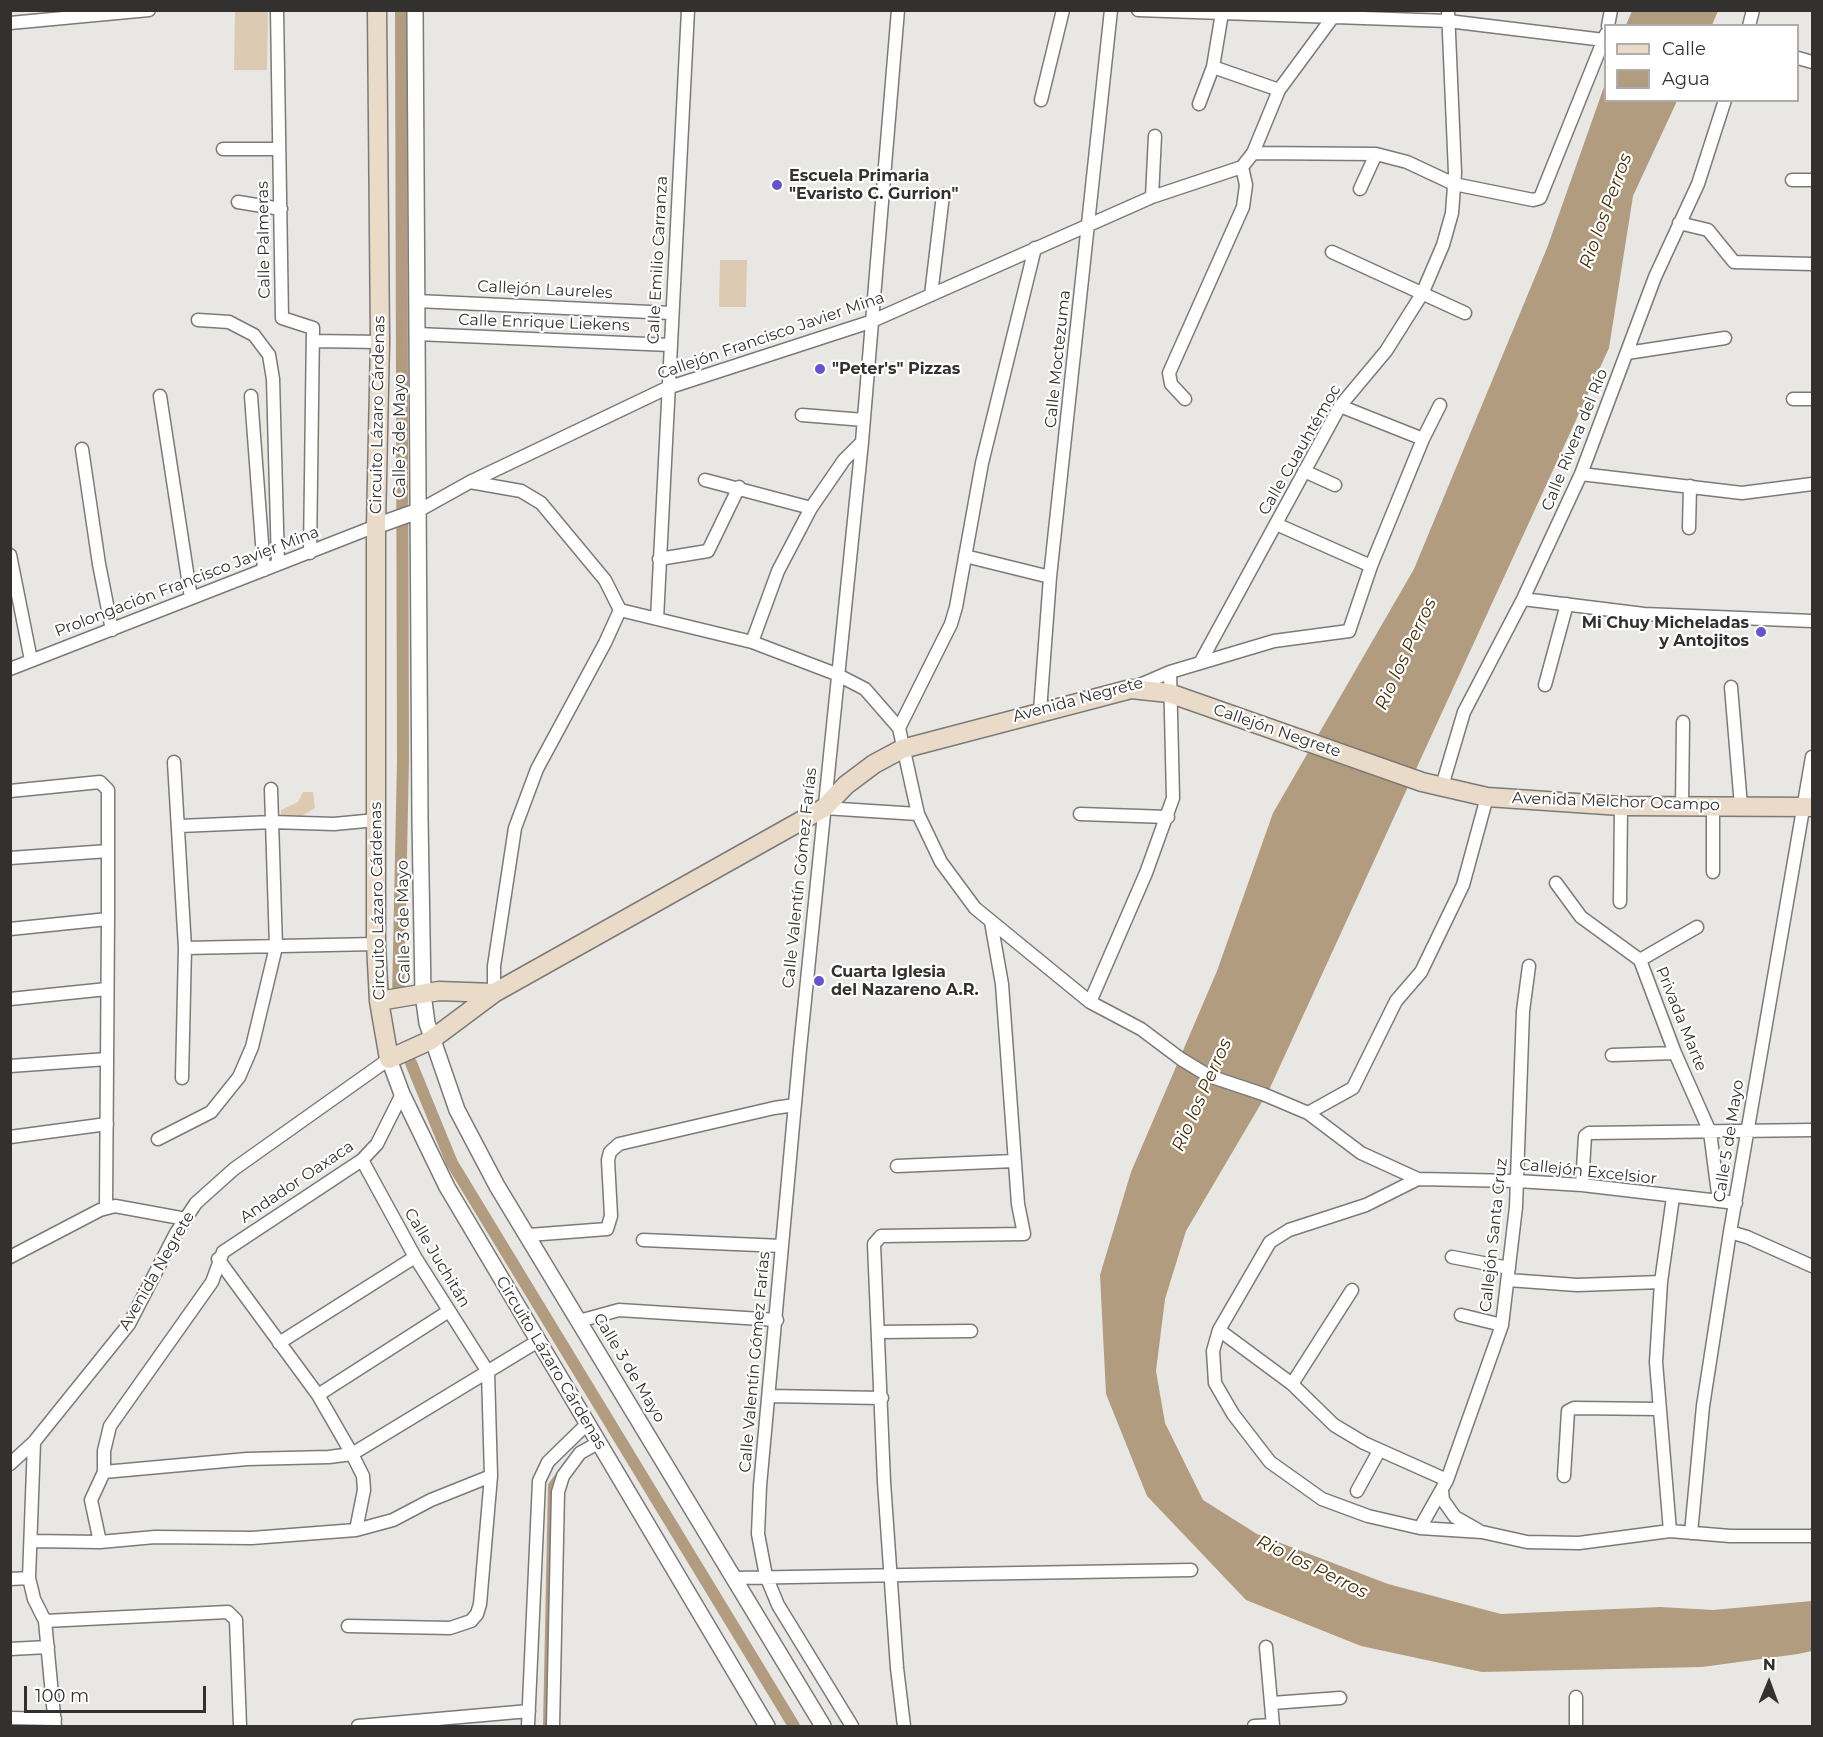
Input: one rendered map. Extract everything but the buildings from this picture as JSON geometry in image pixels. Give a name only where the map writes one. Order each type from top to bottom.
[{"type":"main road","name":"Circuito Lázaro Cárdenas","points":[[377,10],[383,523],[376,820],[376,944],[379,1001],[389,1059]]},
{"type":"main road","name":"Avenida Negrete","points":[[389,1059],[431,1040],[494,993],[824,808],[846,785],[873,764],[902,749],[1131,689]]},
{"type":"main road","name":"Callejón Negrete","points":[[1131,689],[1169,693],[1422,782]]},
{"type":"main road","name":"Avenida Melchor Ocampo","points":[[1422,782],[1487,797],[1621,806],[1808,807]]},
{"type":"main road","points":[[379,1001],[439,991],[494,993]]},
{"type":"street","points":[[10,23],[79,14],[149,10]]},
{"type":"street","name":"Calle Palmeras","points":[[277,10],[282,318],[309,324],[312,328],[313,341]]},
{"type":"street","name":"Calle 3 de Mayo","points":[[415,10],[417,334],[413,512],[423,994],[431,1040],[457,1110],[497,1186],[529,1235],[823,1726]]},
{"type":"street","name":"Calle Emilio Carranza","points":[[657,619],[688,10]]},
{"type":"street","name":"Calle Valentín Gómez Farías","points":[[852,1726],[796,1637],[766,1576],[758,1534],[782,1245],[836,674],[862,442],[870,322],[898,10]]},
{"type":"street","points":[[1041,100],[1063,10]]},
{"type":"street","name":"Calle Moctezuma","points":[[1040,711],[1050,577],[1111,10]]},
{"type":"street","points":[[1138,10],[1448,16],[1604,37]]},
{"type":"street","points":[[1199,104],[1213,67],[1222,13]]},
{"type":"street","points":[[1185,399],[1171,384],[1169,373],[1243,207],[1246,185],[1242,166],[1249,162],[1279,90],[1334,14]]},
{"type":"street","name":"Calle Cuauhtémoc","points":[[1200,663],[1340,406],[1386,351],[1422,294],[1443,245],[1452,213],[1454,184],[1448,16]]},
{"type":"street","points":[[1253,153],[1376,154],[1407,162],[1454,184],[1533,200],[1540,198],[1604,39]]},
{"type":"street","points":[[1213,67],[1279,90]]},
{"type":"street","name":"Calle Rivera del Río","points":[[1442,786],[1464,712],[1523,599],[1581,474],[1655,277],[1698,184],[1724,102]]},
{"type":"street","points":[[1152,197],[1155,136]]},
{"type":"street","points":[[223,149],[279,149]]},
{"type":"street","points":[[1360,189],[1376,154]]},
{"type":"street","name":"Callejón Francisco Javier Mina","points":[[413,512],[470,482],[667,388],[870,322],[1152,197],[1242,166]]},
{"type":"street","points":[[1792,180],[1812,180]]},
{"type":"street","points":[[931,295],[943,195]]},
{"type":"street","points":[[238,202],[281,209]]},
{"type":"street","points":[[1679,223],[1708,230],[1734,262],[1812,264]]},
{"type":"street","points":[[470,482],[521,491],[541,503],[605,580],[620,610],[752,642],[836,674],[865,689],[899,728],[951,624],[982,463],[1035,248]]},
{"type":"street","points":[[1332,252],[1465,313]]},
{"type":"street","name":"Callejón Laureles","points":[[417,301],[671,313]]},
{"type":"street","points":[[198,320],[229,322],[254,335],[269,355],[273,379],[278,564]]},
{"type":"street","name":"Calle Enrique Liekens","points":[[417,334],[670,345]]},
{"type":"street","points":[[1627,353],[1725,338]]},
{"type":"street","points":[[310,553],[313,341],[380,342]]},
{"type":"street","points":[[160,396],[191,598]]},
{"type":"street","points":[[251,396],[264,570]]},
{"type":"street","points":[[1793,399],[1812,399]]},
{"type":"street","points":[[1276,524],[1371,566],[1423,439],[1440,405]]},
{"type":"street","points":[[1340,406],[1423,439]]},
{"type":"street","points":[[802,415],[864,420]]},
{"type":"street","points":[[752,642],[778,571],[811,508],[844,460],[862,442]]},
{"type":"street","points":[[82,449],[99,564],[112,630]]},
{"type":"street","points":[[1304,471],[1335,484]]},
{"type":"street","points":[[1581,474],[1742,493],[1812,484]]},
{"type":"street","points":[[705,480],[739,487],[811,508]]},
{"type":"street","points":[[1689,528],[1690,486]]},
{"type":"street","points":[[659,559],[708,551],[739,487]]},
{"type":"street","points":[[383,523],[413,512]]},
{"type":"street","name":"Prolongación Francisco Javier Mina","points":[[10,669],[383,523]]},
{"type":"street","points":[[10,555],[31,660]]},
{"type":"street","points":[[965,556],[1050,577]]},
{"type":"street","name":"Avenida Negrete","points":[[1131,689],[1170,672],[1274,641],[1349,632],[1371,566]]},
{"type":"street","points":[[1523,599],[1644,614],[1812,621]]},
{"type":"street","points":[[1545,685],[1568,604]]},
{"type":"street","points":[[494,993],[494,966],[515,828],[537,769],[605,643],[620,610]]},
{"type":"street","points":[[1090,1002],[1168,817],[1174,783],[1170,672]]},
{"type":"street","points":[[1731,687],[1741,806]]},
{"type":"street","points":[[1682,807],[1683,722]]},
{"type":"street","name":"Callejón Excelsior","points":[[899,728],[918,814],[954,881],[991,922],[1090,1002],[1141,1029],[1181,1059],[1209,1076],[1308,1113],[1361,1153],[1418,1179],[1582,1185],[1736,1203]]},
{"type":"street","name":"Calle 5 de Mayo","points":[[1692,1533],[1703,1406],[1746,1130],[1808,807],[1812,757]]},
{"type":"street","points":[[174,762],[180,826],[185,948],[182,1078]]},
{"type":"street","points":[[10,791],[100,782],[108,790],[106,1208]]},
{"type":"street","points":[[158,1139],[211,1112],[239,1077],[252,1047],[276,947],[272,789]]},
{"type":"street","points":[[1308,1113],[1353,1088],[1396,1001],[1421,972],[1463,885],[1487,797]]},
{"type":"street","points":[[1620,902],[1621,806]]},
{"type":"street","points":[[1713,807],[1713,872]]},
{"type":"street","points":[[824,808],[918,814]]},
{"type":"street","points":[[1080,814],[1168,817]]},
{"type":"street","points":[[180,826],[272,822],[334,824],[376,820]]},
{"type":"street","points":[[10,858],[108,851]]},
{"type":"street","name":"Privada Marte","points":[[1556,883],[1581,917],[1640,960],[1675,1053],[1710,1132],[1719,1201]]},
{"type":"street","points":[[10,929],[108,919]]},
{"type":"street","points":[[904,1726],[884,1482],[874,1244],[881,1236],[1024,1234],[1014,1161],[1002,984],[991,922]]},
{"type":"street","points":[[1640,960],[1697,927]]},
{"type":"street","points":[[185,948],[376,944]]},
{"type":"street","name":"Callejón Santa Cruz","points":[[1420,1528],[1444,1486],[1502,1325],[1517,1181],[1523,1011],[1529,966]]},
{"type":"street","points":[[10,999],[107,989]]},
{"type":"street","points":[[1612,1054],[1675,1053]]},
{"type":"street","points":[[10,1066],[107,1059]]},
{"type":"street","name":"Avenida Negrete","points":[[10,1464],[34,1442],[129,1324],[196,1203],[234,1169],[389,1059]]},
{"type":"street","name":"Circuito Lázaro Cárdenas","points":[[389,1059],[402,1094],[447,1187],[767,1726]]},
{"type":"street","name":"Andador Oaxaca","points":[[218,1259],[223,1252],[362,1160],[377,1144],[402,1094]]},
{"type":"street","points":[[529,1235],[607,1229],[611,1216],[608,1160],[610,1152],[619,1144],[795,1105]]},
{"type":"street","points":[[10,1137],[106,1124]]},
{"type":"street","points":[[1582,1185],[1585,1136],[1589,1133],[1812,1130]]},
{"type":"street","name":"Calle Juchitán","points":[[362,1160],[415,1257],[488,1372]]},
{"type":"street","points":[[897,1166],[1014,1161]]},
{"type":"street","points":[[1418,1179],[1365,1205],[1289,1230],[1270,1242],[1219,1330],[1213,1351],[1215,1383],[1233,1414],[1270,1462],[1322,1499],[1368,1516],[1420,1528],[1482,1532],[1527,1542],[1579,1543],[1670,1532],[1730,1536],[1812,1536]]},
{"type":"street","points":[[1670,1532],[1656,1362],[1661,1282],[1673,1197]]},
{"type":"street","points":[[10,1257],[106,1208],[115,1206],[186,1219]]},
{"type":"street","points":[[1730,1232],[1812,1266]]},
{"type":"street","points":[[644,1240],[782,1245]]},
{"type":"street","points":[[279,1343],[415,1257]]},
{"type":"street","points":[[1452,1257],[1508,1274],[1577,1285],[1661,1282]]},
{"type":"street","points":[[218,1259],[318,1395],[363,1476],[356,1530]]},
{"type":"street","points":[[100,1542],[91,1500],[104,1472],[104,1451],[110,1426],[212,1282],[218,1259]]},
{"type":"street","points":[[1292,1384],[1326,1335],[1352,1290]]},
{"type":"street","points":[[579,1321],[619,1310],[777,1320]]},
{"type":"street","points":[[318,1395],[449,1311]]},
{"type":"street","points":[[1461,1314],[1502,1325]]},
{"type":"street","points":[[1219,1330],[1292,1384],[1334,1425],[1444,1486],[1443,1500],[1455,1517],[1482,1532]]},
{"type":"street","points":[[879,1332],[971,1331]]},
{"type":"street","points":[[104,1472],[247,1459],[329,1457],[351,1454],[538,1341]]},
{"type":"street","points":[[348,1626],[450,1628],[471,1621],[477,1614],[480,1604],[491,1476],[488,1372]]},
{"type":"street","points":[[769,1396],[882,1398]]},
{"type":"street","points":[[1564,1476],[1568,1411],[1574,1408],[1659,1409]]},
{"type":"street","points":[[528,1726],[539,1481],[548,1462],[587,1424]]},
{"type":"street","points":[[10,1719],[55,1723],[45,1621],[34,1599],[30,1578],[34,1442]]},
{"type":"street","points":[[553,1726],[558,1492],[563,1476],[580,1453],[598,1443]]},
{"type":"street","points":[[1357,1491],[1379,1450]]},
{"type":"street","points":[[31,1541],[100,1542],[155,1537],[252,1539],[356,1530],[393,1520],[431,1500],[491,1476]]},
{"type":"street","points":[[734,1578],[1191,1570]]},
{"type":"street","points":[[10,1579],[30,1578]]},
{"type":"street","points":[[45,1621],[228,1612],[236,1620],[240,1726]]},
{"type":"street","points":[[10,1649],[48,1647]]},
{"type":"street","points":[[1254,1726],[1273,1726],[1266,1647]]},
{"type":"street","points":[[1576,1697],[1576,1726]]},
{"type":"street","points":[[1272,1703],[1340,1698]]},
{"type":"street","points":[[358,1726],[529,1711]]},
{"type":"shaded area","points":[[235,12],[268,12],[267,70],[234,70]]},
{"type":"shaded area","points":[[720,260],[747,260],[746,307],[719,307]]},
{"type":"shaded area","points":[[303,792],[313,792],[315,808],[292,822],[281,819],[281,810],[298,802]]},
{"type":"water","points":[[1632,10],[1718,11],[1712,24],[1626,24]]},
{"type":"water","name":"Rio los Perros","points":[[1604,87],[1604,102],[1677,102],[1633,196],[1609,348],[1269,1090],[1186,1231],[1165,1299],[1156,1371],[1165,1423],[1203,1500],[1257,1534],[1388,1584],[1501,1614],[1660,1607],[1713,1610],[1812,1601],[1812,1651],[1798,1654],[1702,1667],[1482,1672],[1361,1646],[1246,1600],[1147,1496],[1106,1394],[1100,1275],[1131,1172],[1217,971],[1273,813],[1414,569],[1547,248]]},
{"type":"waterway","points":[[398,999],[403,760],[401,10]]},
{"type":"waterway","points":[[411,1063],[452,1163],[794,1726]]},
{"type":"waterway","points":[[545,1726],[550,1485],[561,1470]]},
{"type":"place","name":"Escuela Primaria \"Evaristo C. Gurrion\"","points":[[777,185]]},
{"type":"place","name":"\"Peter's\" Pizzas","points":[[820,369]]},
{"type":"place","name":"Mi Chuy Micheladas y Antojitos","points":[[1761,632]]},
{"type":"place","name":"Cuarta Iglesia del Nazareno A.R.","points":[[819,981]]}]
